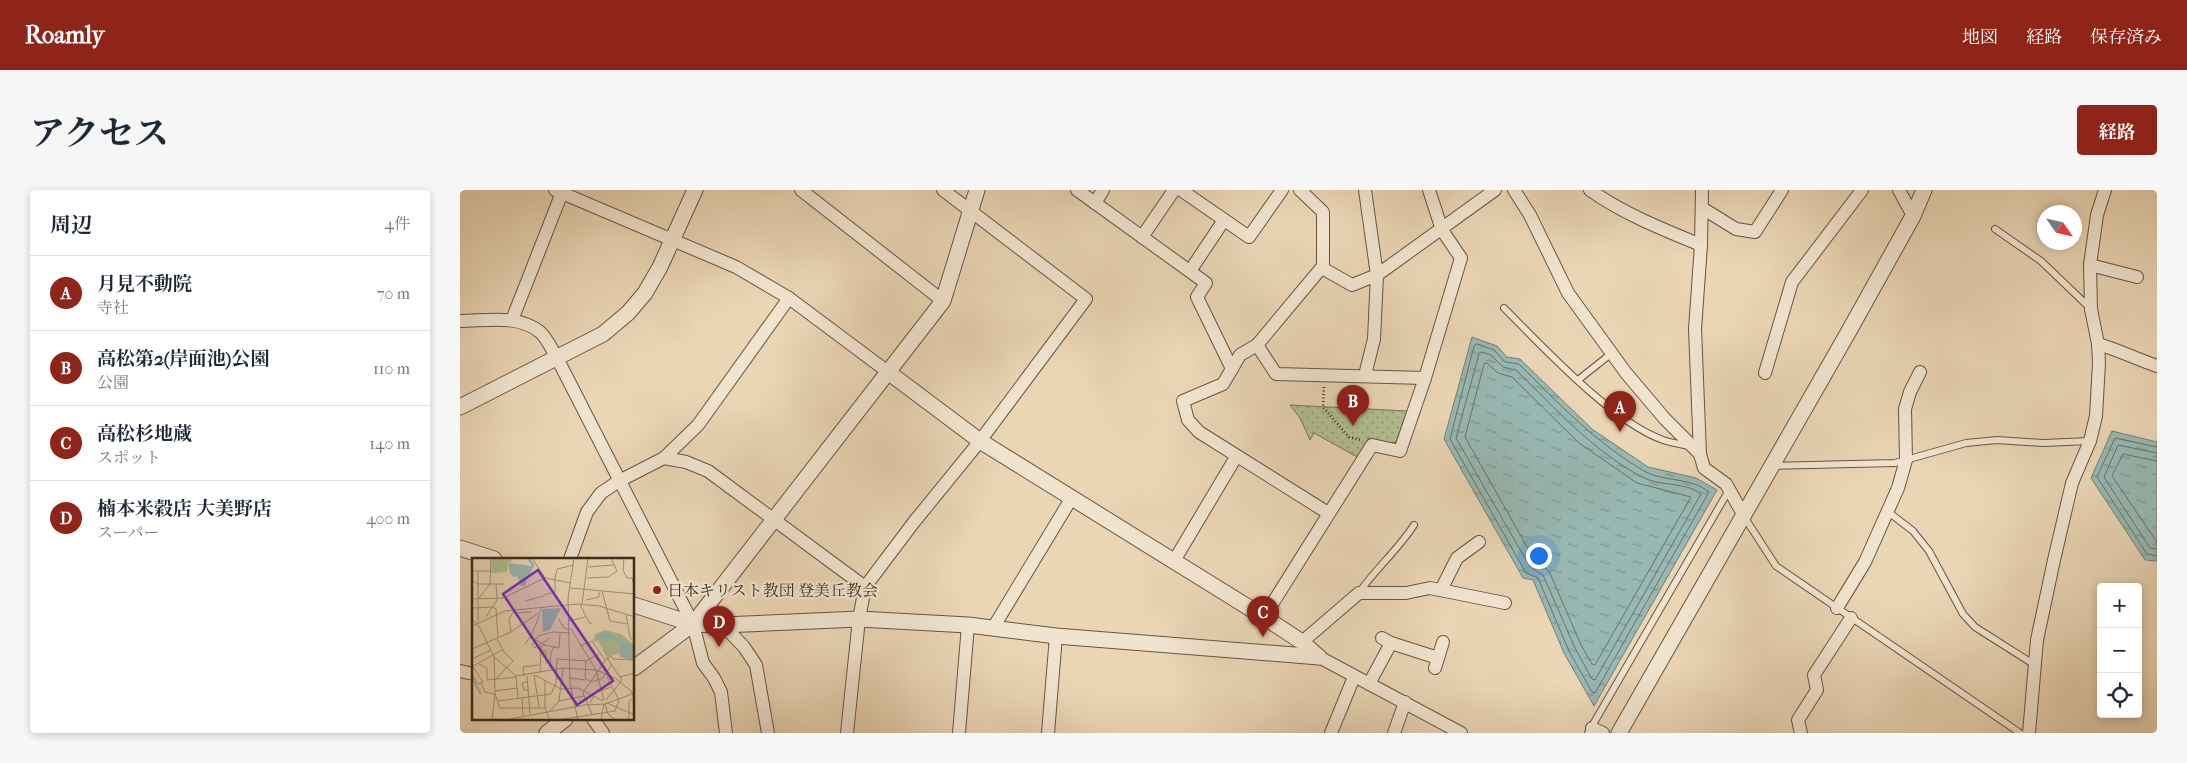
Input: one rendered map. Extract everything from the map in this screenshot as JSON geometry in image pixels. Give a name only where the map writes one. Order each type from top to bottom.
[{"type":"street","points":[[460,407],[603,334],[628,313],[645,293],[674,239],[695,190]]},
{"type":"street","points":[[800,190],[943,301]]},
{"type":"street","points":[[847,733],[859,619],[865,587],[980,441],[1086,299],[943,190]]},
{"type":"street","points":[[635,667],[692,624],[774,521],[811,470],[943,301],[977,190]]},
{"type":"street","points":[[1077,190],[1206,283],[1197,297],[1232,368]]},
{"type":"street","points":[[1095,203],[1103,190]]},
{"type":"street","points":[[1142,237],[1174,190]]},
{"type":"street","points":[[1181,190],[1249,237],[1273,199],[1282,190]]},
{"type":"street","points":[[1300,190],[1323,212],[1322,268],[1257,345],[1240,355],[1223,384],[1183,401],[1188,420],[1198,432],[1236,458],[1328,513]]},
{"type":"street","points":[[1365,190],[1377,275],[1374,340],[1365,375]]},
{"type":"street","points":[[1264,617],[1372,445],[1400,451],[1425,378],[1461,258],[1442,230],[1429,190]]},
{"type":"street","points":[[1322,268],[1352,285],[1377,275],[1495,190]]},
{"type":"street","points":[[1514,190],[1530,215],[1568,293],[1612,353],[1665,419],[1696,450],[1704,468],[1726,484],[1743,514]]},
{"type":"street","points":[[1590,190],[1611,205],[1701,245]]},
{"type":"street","points":[[1696,450],[1695,329],[1701,245],[1702,190]]},
{"type":"street","points":[[1702,208],[1736,229],[1754,232],[1782,190]]},
{"type":"street","points":[[1765,373],[1792,282],[1862,190]]},
{"type":"street","points":[[1899,190],[1913,216]]},
{"type":"street","points":[[1618,733],[1913,216],[1924,190]]},
{"type":"street","points":[[2029,733],[2039,631],[2072,483],[2090,441],[2096,416],[2098,344],[2091,309],[2090,265],[2097,215],[2105,190]]},
{"type":"street","points":[[512,320],[560,191],[674,239],[736,267],[789,298],[980,441],[1264,617],[1302,642],[1319,657],[1405,702],[1456,732]]},
{"type":"street","points":[[1190,271],[1224,220]]},
{"type":"street","points":[[2090,265],[2137,277]]},
{"type":"street","points":[[570,558],[587,512],[601,493],[619,481],[664,458],[698,425],[789,298]]},
{"type":"street","points":[[460,322],[512,320],[527,324],[541,333],[557,358],[692,624],[703,663],[721,692],[726,733]]},
{"type":"street","points":[[2098,344],[2124,351],[2130,357],[2157,366]]},
{"type":"street","points":[[1257,345],[1276,374],[1425,378]]},
{"type":"street","points":[[1837,608],[1865,562],[1898,488],[1906,460],[1905,409],[1910,392],[1920,372]]},
{"type":"street","points":[[664,458],[686,462],[708,471],[865,587]]},
{"type":"street","points":[[1174,561],[1236,458]]},
{"type":"street","points":[[993,628],[1071,499]]},
{"type":"street","points":[[1441,590],[1457,558],[1480,542]]},
{"type":"street","points":[[460,548],[491,558]]},
{"type":"street","points":[[1302,642],[1358,592],[1406,593],[1430,588],[1505,603]]},
{"type":"street","points":[[635,605],[692,624],[723,625],[859,619],[993,628],[1056,636],[1319,657]]},
{"type":"street","points":[[1801,733],[1798,720],[1817,690],[1814,675],[1851,618]]},
{"type":"street","points":[[723,625],[744,647],[756,665],[768,733]]},
{"type":"street","points":[[960,733],[968,626]]},
{"type":"street","points":[[1048,733],[1056,636]]},
{"type":"street","points":[[1369,684],[1387,640],[1437,663],[1444,642]]},
{"type":"street","points":[[1331,733],[1354,677]]},
{"type":"street","points":[[1394,733],[1405,702]]},
{"type":"street","points":[[594,720],[603,733]]},
{"type":"lane","points":[[1995,229],[2041,261],[2091,309]]},
{"type":"lane","points":[[1504,308],[1578,380],[1643,431],[1664,441],[1696,450]]},
{"type":"lane","points":[[1578,380],[1612,353]]},
{"type":"lane","points":[[1770,466],[1895,463],[1966,443],[1997,440],[2043,444],[2090,441]]},
{"type":"lane","points":[[1594,731],[1729,490]]},
{"type":"lane","points":[[1887,511],[1913,532],[1929,550],[1963,614],[1969,621],[1975,627],[2035,665]]},
{"type":"lane","points":[[1743,514],[1776,566],[2020,733]]},
{"type":"lane","points":[[1358,592],[1372,573],[1402,544],[1414,525]]},
{"type":"path","points":[[1324,375],[1323,406],[1349,437],[1372,445]]},
{"type":"green space","points":[[1290,405],[1407,411],[1396,442],[1392,445],[1369,438],[1359,458],[1314,433],[1310,440],[1300,418]]},
{"type":"water","points":[[1472,337],[1497,346],[1507,357],[1520,359],[1592,429],[1648,467],[1696,478],[1717,490],[1594,706],[1564,653],[1533,580],[1523,578],[1444,439]]},
{"type":"water","points":[[2112,431],[2157,442],[2157,561],[2145,560],[2091,478]]},
{"type":"place","name":"高松第2(岸面池)公園","points":[[1353,426]]},
{"type":"place","name":"月見不動院","points":[[1620,432]]},
{"type":"place","name":"日本キリスト教団 登美丘教会","points":[[657,590]]},
{"type":"place","name":"高松杉地蔵","points":[[1263,637]]},
{"type":"place","name":"楠本米穀店 大美野店","points":[[719,647]]}]
